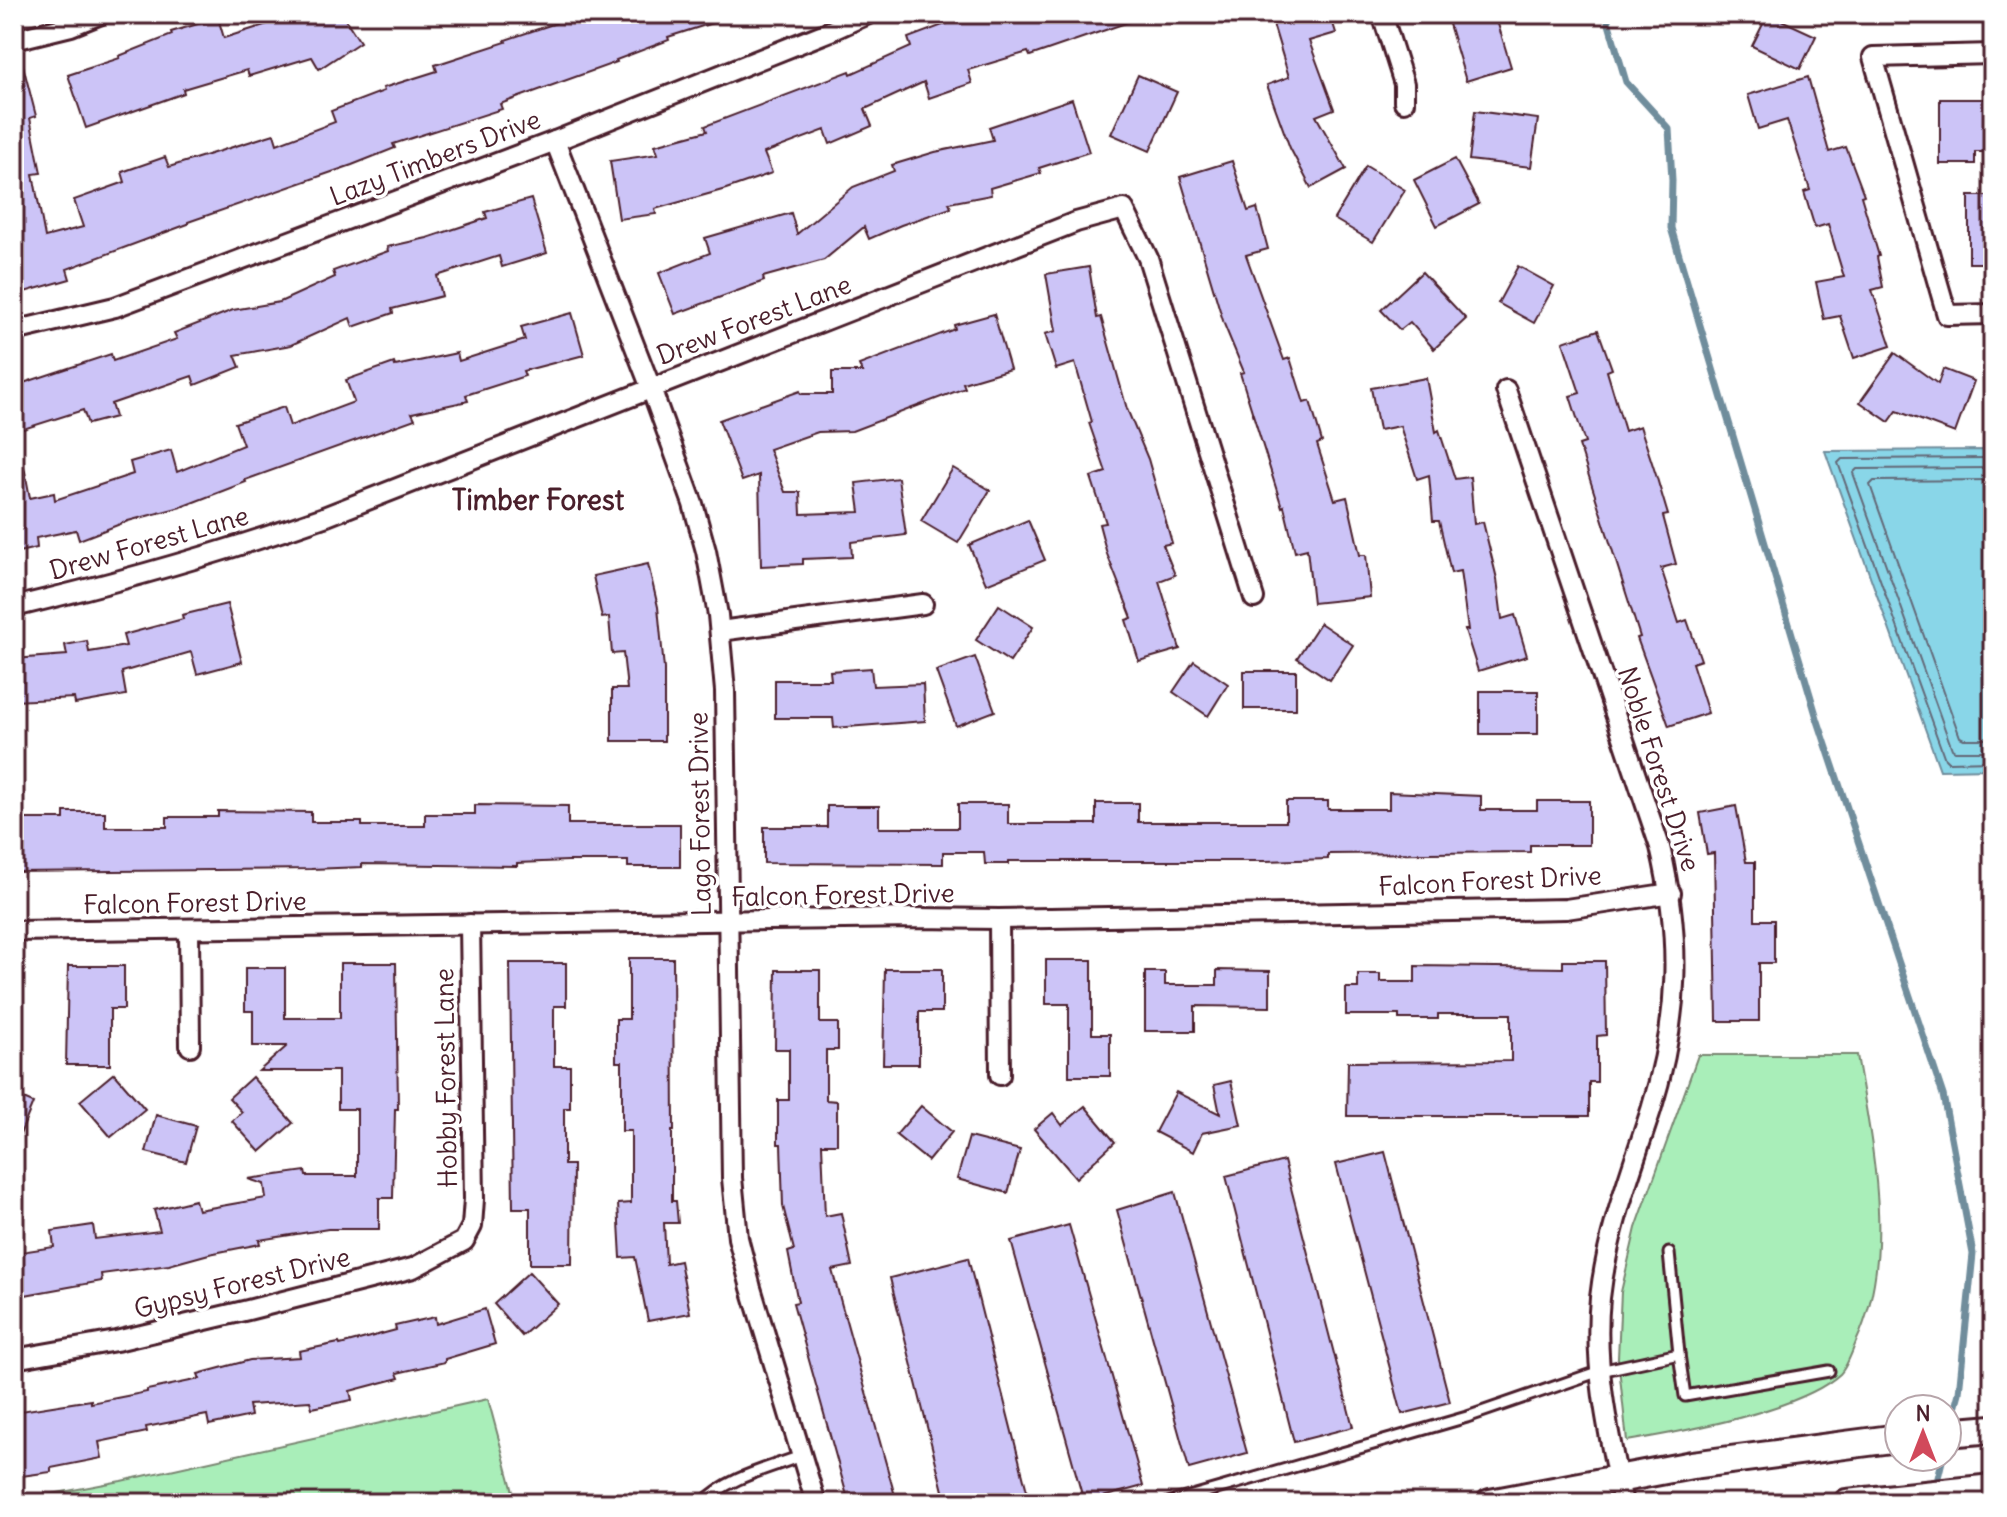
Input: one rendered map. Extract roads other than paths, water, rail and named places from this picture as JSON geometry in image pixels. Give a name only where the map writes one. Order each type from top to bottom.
[{"type":"main road","points":[[1963,1432],[1992,1429]]},
{"type":"main road","points":[[1490,1503],[1620,1491],[1692,1465],[1883,1440]]},
{"type":"main road","points":[[1847,1503],[1985,1489]]},
{"type":"street","points":[[14,40],[71,26],[101,14]]},
{"type":"street","name":"Lazy Timbers Drive","points":[[14,331],[115,307],[555,141],[868,14]]},
{"type":"street","points":[[1382,14],[1404,84],[1404,102]]},
{"type":"street","points":[[1993,54],[1873,57],[1947,315],[1993,314]]},
{"type":"street","name":"Lago Forest Drive","points":[[555,141],[651,388],[693,504],[706,551],[720,631],[725,691],[732,1178],[738,1238],[816,1503]]},
{"type":"street","name":"Drew Forest Lane","points":[[14,607],[214,555],[297,527],[582,418],[651,388],[1076,222],[1124,209],[1148,258],[1254,598]]},
{"type":"street","name":"Noble Forest Drive","points":[[1506,390],[1660,847],[1671,893],[1676,935],[1666,1053],[1620,1201],[1600,1299],[1600,1371],[1620,1491]]},
{"type":"street","points":[[720,631],[923,604]]},
{"type":"street","name":"Falcon Forest Drive","points":[[14,931],[1566,909],[1671,893]]},
{"type":"street","points":[[999,919],[1000,1075]]},
{"type":"street","name":"Hobby Forest Lane","points":[[470,924],[474,1199],[470,1231]]},
{"type":"street","points":[[189,929],[190,1046]]},
{"type":"street","name":"Gypsy Forest Drive","points":[[14,1359],[116,1341],[413,1268],[464,1241],[470,1231]]},
{"type":"lane","points":[[1669,1253],[1685,1396],[1829,1371]]},
{"type":"lane","points":[[1168,1503],[1467,1417],[1600,1371],[1679,1354]]},
{"type":"lane","points":[[703,1503],[712,1493],[734,1482],[801,1456]]},
{"type":"water","points":[[1993,450],[1993,769],[1940,770],[1825,451]]},
{"type":"waterway","points":[[1606,14],[1626,82],[1669,129],[1671,228],[1817,718],[1943,1095],[1973,1254],[1959,1393]]},
{"type":"waterway","points":[[1935,1490],[1939,1473]]},
{"type":"district","name":"Timber Forest","points":[[538,500]]}]
